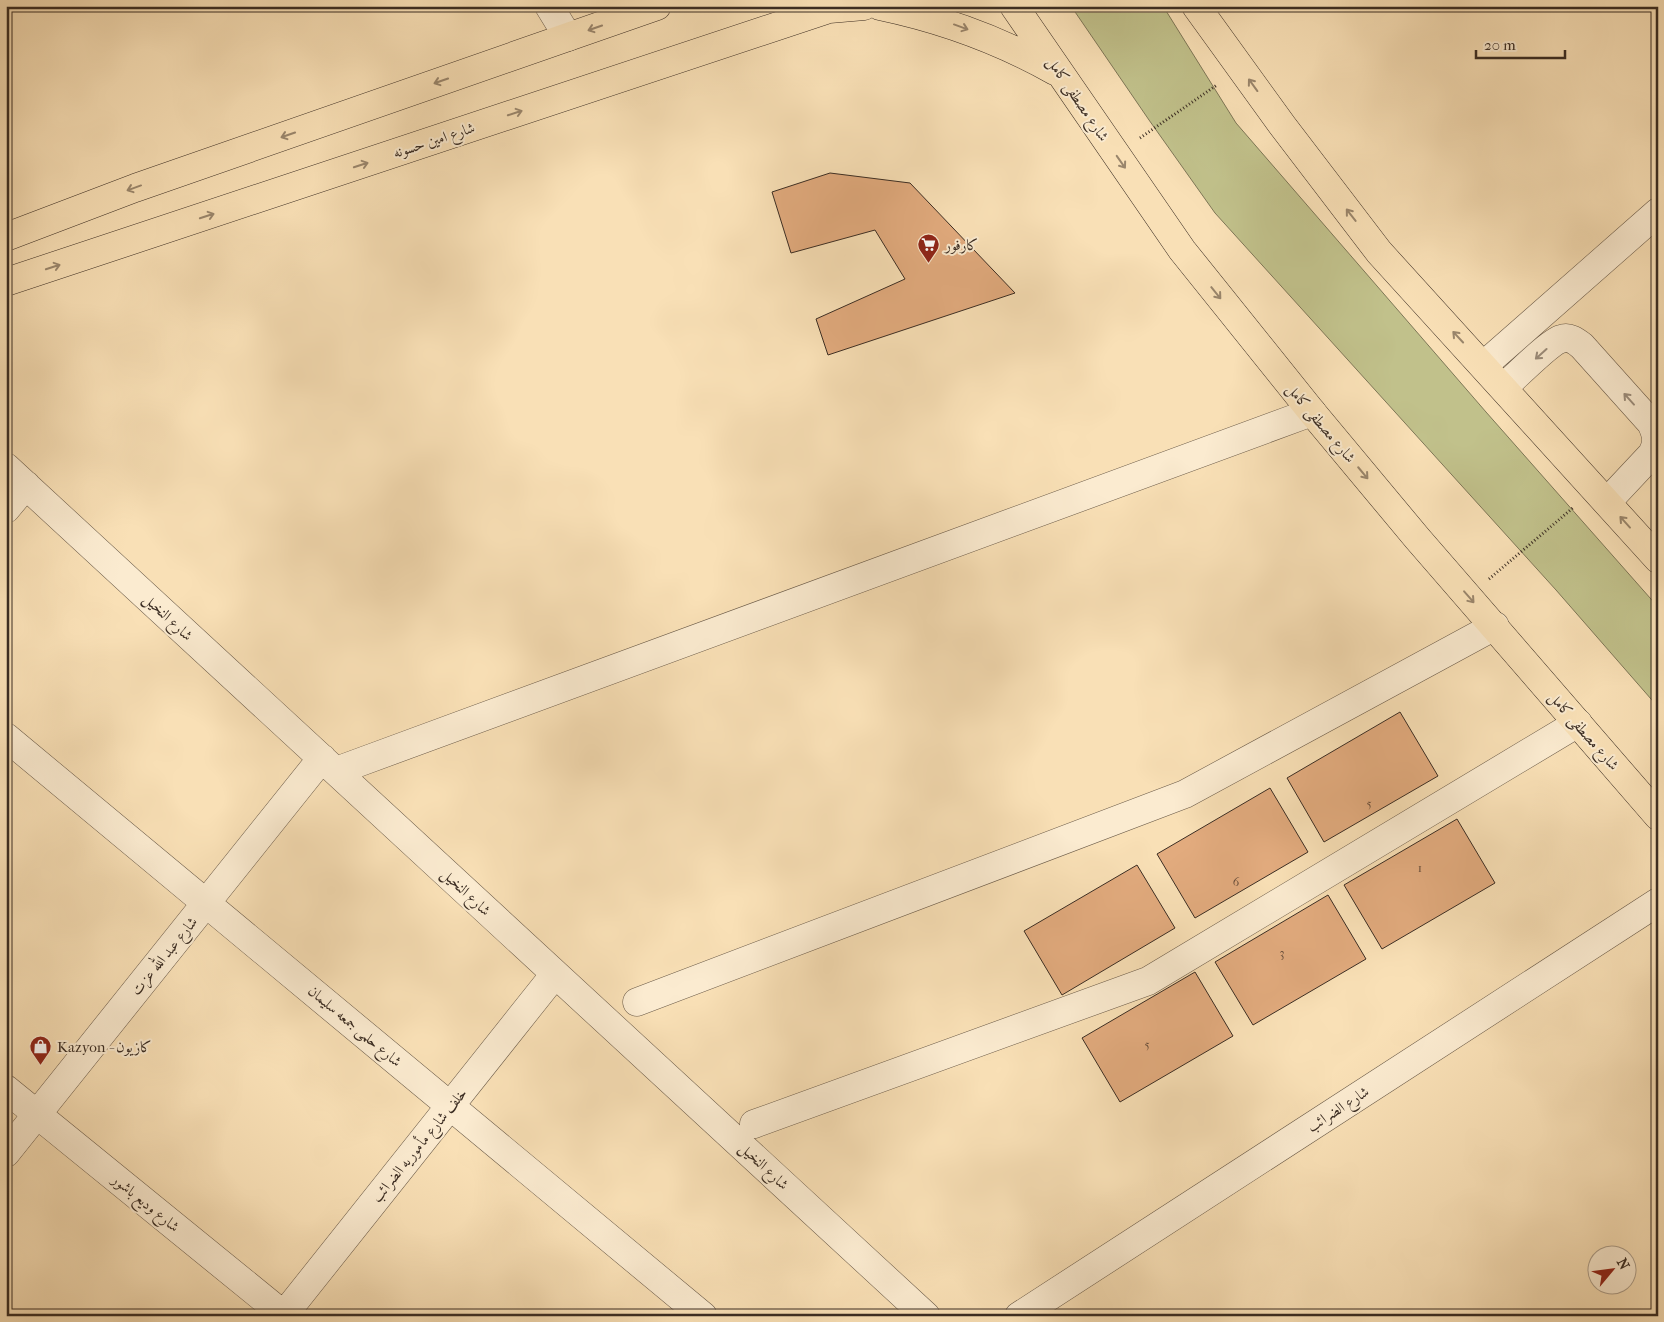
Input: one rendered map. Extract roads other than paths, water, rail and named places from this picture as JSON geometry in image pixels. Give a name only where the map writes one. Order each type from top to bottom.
[{"type":"main road","points":[[6,237],[135,188],[657,6]]},
{"type":"main road","name":"شارع امين حسونه","points":[[6,282],[829,9],[864,6]]},
{"type":"main road","points":[[880,6],[948,23],[986,37],[1024,54],[1060,74]]},
{"type":"main road","name":"شارع مصطفى كامل","points":[[1014,6],[1182,250],[1312,412],[1417,538],[1658,816]]},
{"type":"main road","points":[[1196,6],[1240,68],[1380,252],[1657,554]]},
{"type":"street","points":[[549,6],[568,37]]},
{"type":"street","points":[[1484,365],[1658,212]]},
{"type":"street","points":[[1504,387],[1556,341],[1568,338],[1576,340],[1582,346],[1652,423],[1657,439],[1656,447],[1652,454],[1601,495]]},
{"type":"street","points":[[329,765],[1312,412]]},
{"type":"street","points":[[6,510],[16,476]]},
{"type":"street","name":"شارع النخيل","points":[[16,476],[926,1316]]},
{"type":"street","points":[[637,1002],[1185,794],[1495,626]]},
{"type":"street","points":[[754,1124],[1148,981],[1578,723]]},
{"type":"street","name":"شارع حلمى جمعه سليمان","points":[[6,737],[703,1316]]},
{"type":"street","name":"شارع عبد الله عزت","points":[[6,1153],[206,903],[329,765]]},
{"type":"street","name":"شارع الضرائب","points":[[1019,1316],[1658,902]]},
{"type":"street","name":"خلف شارع مأموريه الضرائب","points":[[284,1315],[556,974]]},
{"type":"street","name":"شارع وديع باشور","points":[[6,1089],[284,1315]]},
{"type":"place","name":"كارفور","points":[[929,264]]},
{"type":"place","name":"Kazyon - كازيون","points":[[41,1066]]}]
